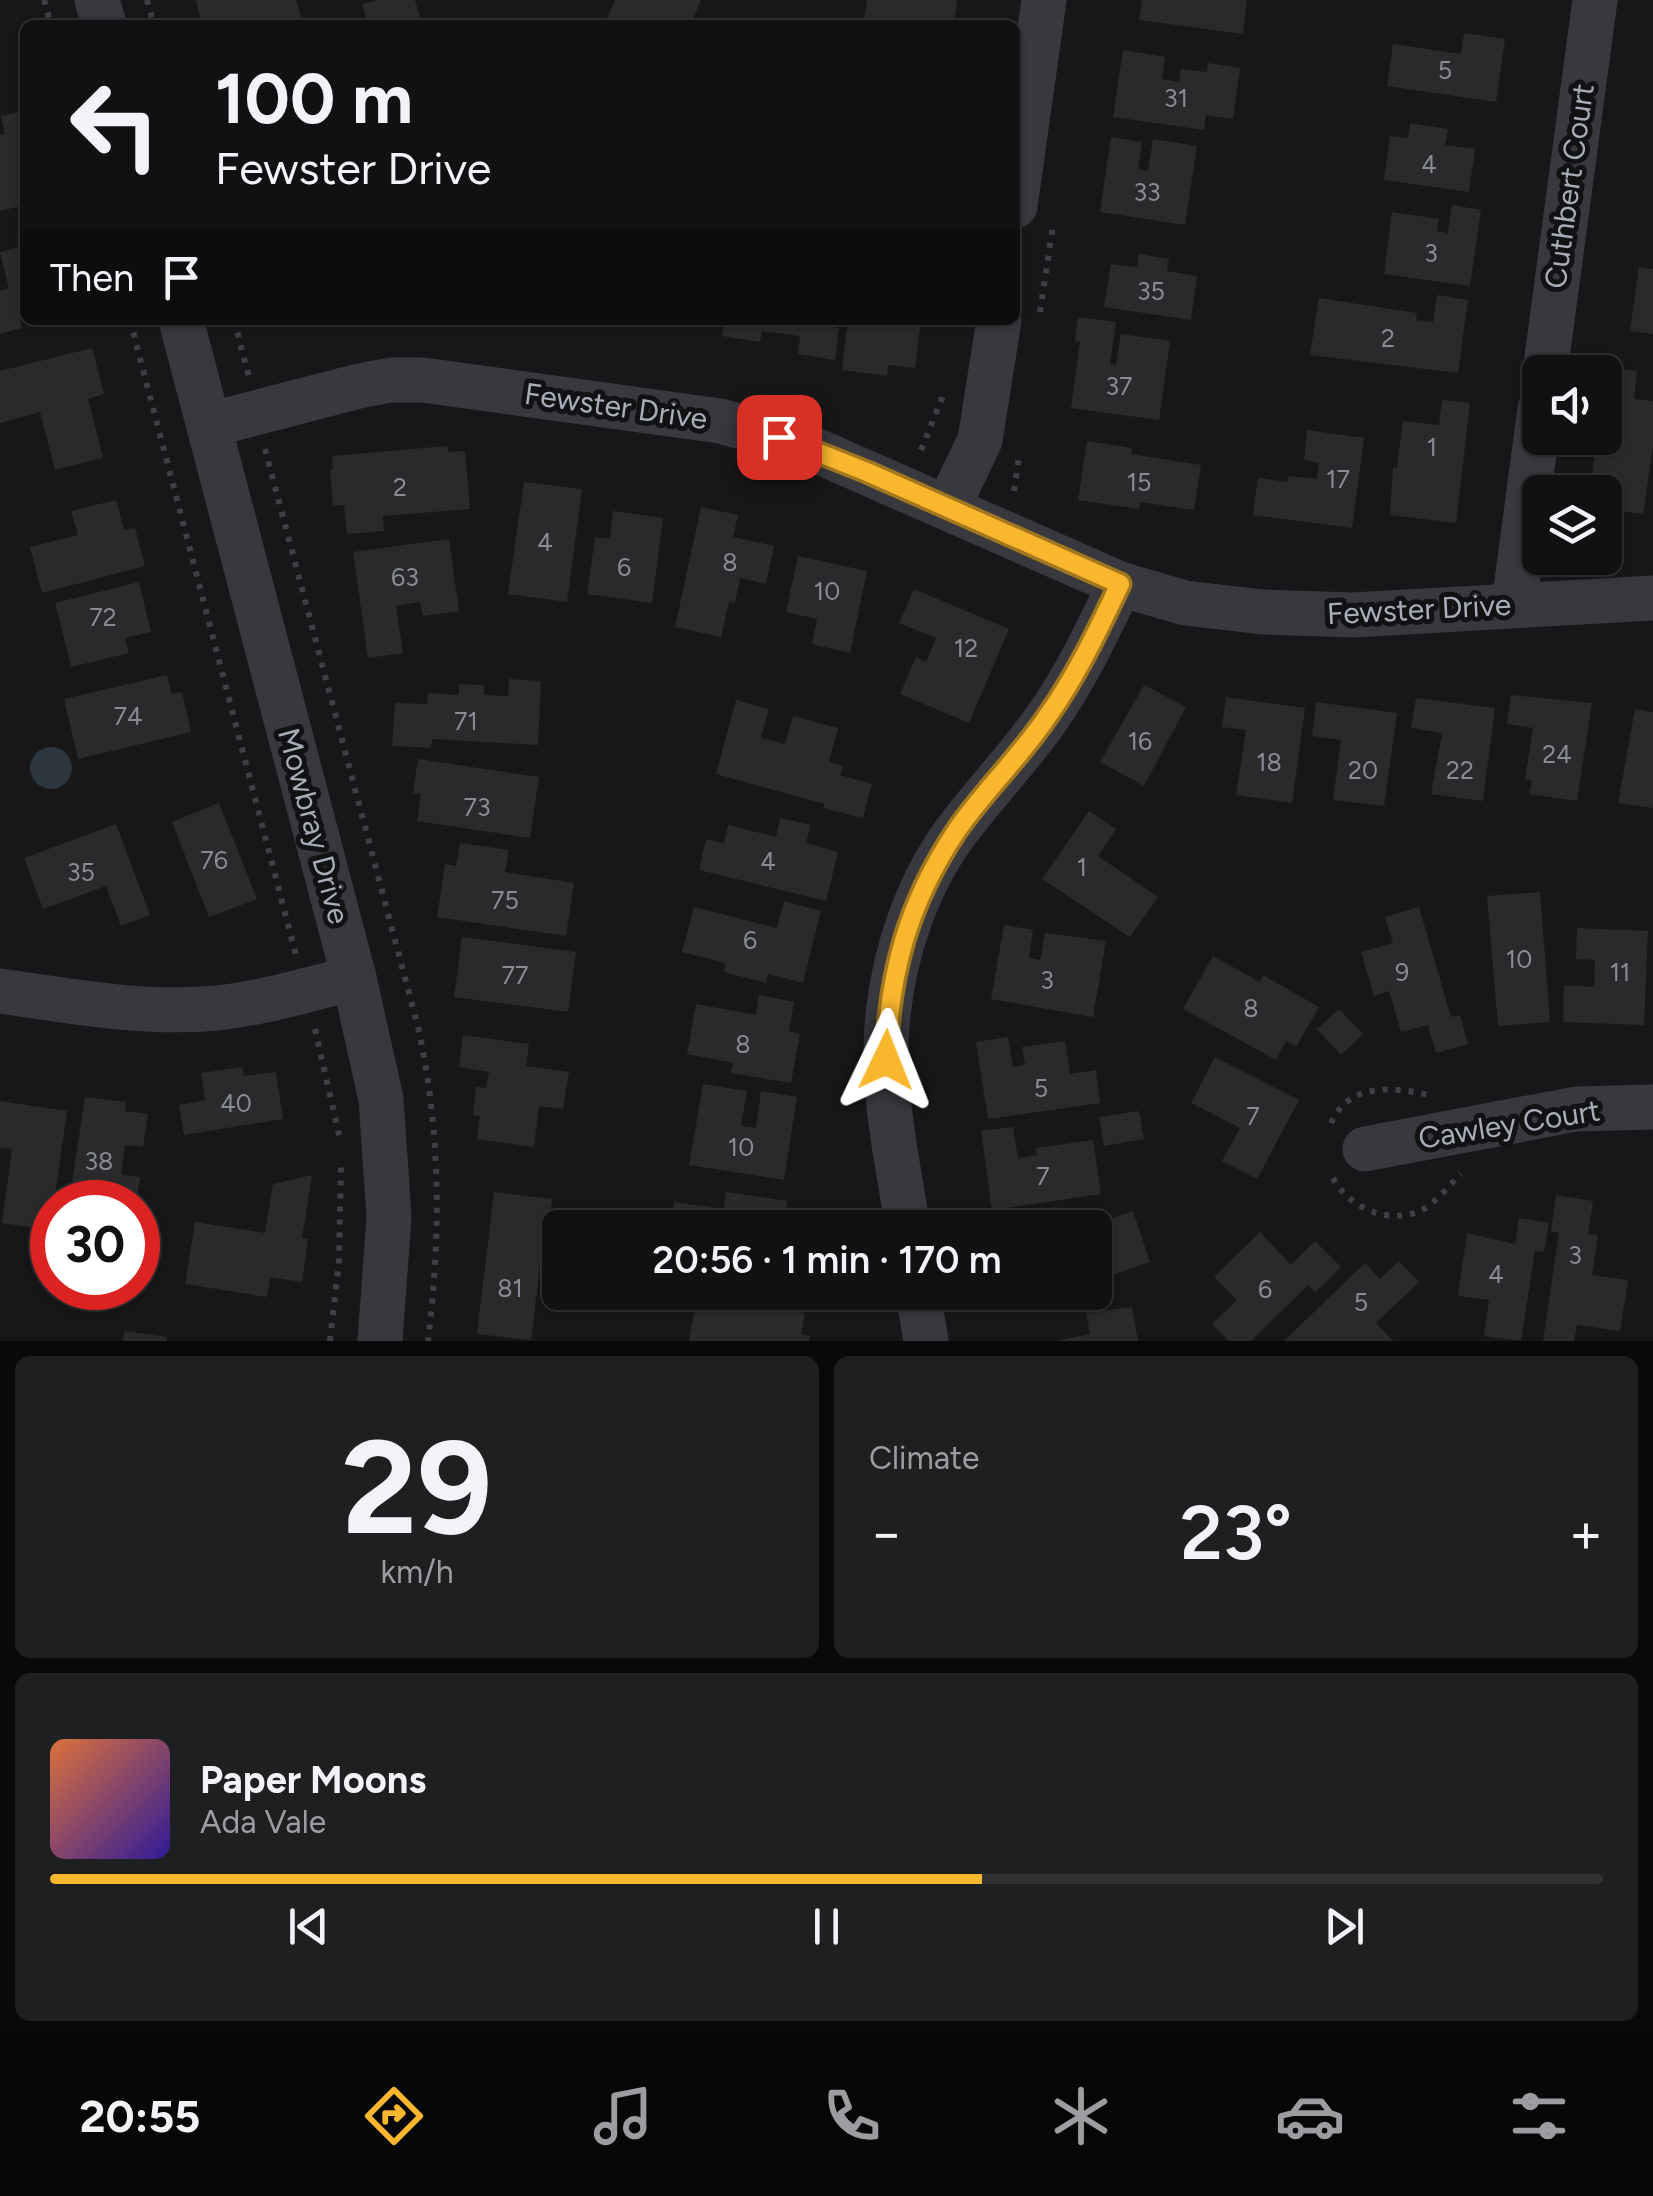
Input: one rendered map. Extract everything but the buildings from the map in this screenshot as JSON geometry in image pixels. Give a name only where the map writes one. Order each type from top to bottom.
[{"type":"street","points":[[1034,215],[1044,0]]},
{"type":"street","name":"Cuthbert Court","points":[[1547,355],[1595,0]]},
{"type":"street","name":"Mowbray Drive","points":[[182,325],[354,978],[381,1099],[388,1254],[380,1341]]},
{"type":"street","points":[[948,507],[980,440],[1017,325]]},
{"type":"street","name":"Fewster Drive","points":[[209,425],[392,380],[457,383],[706,419],[759,431],[798,443],[1120,584],[1184,603],[1292,614],[1352,614],[1653,598]]},
{"type":"street","points":[[1514,604],[1534,455]]},
{"type":"street","points":[[906,1210],[886,1060],[887,1018],[902,940],[916,903],[958,829],[1024,750],[1067,688],[1120,584]]},
{"type":"street","points":[[0,991],[100,1005],[184,1010],[256,1002],[354,978]]},
{"type":"street","name":"Cawley Court","points":[[1365,1148],[1576,1109],[1653,1107]]},
{"type":"street","points":[[921,1310],[926,1341]]},
{"type":"path","points":[[1020,312],[1034,215]]},
{"type":"path","points":[[131,325],[298,961]]},
{"type":"path","points":[[235,325],[251,386]]},
{"type":"path","points":[[266,450],[281,446]]},
{"type":"path","points":[[1014,491],[1020,452]]},
{"type":"path","points":[[1002,485],[1032,499]]},
{"type":"path","points":[[312,1014],[341,1145]]},
{"type":"path","points":[[330,1341],[339,1262],[341,1164]]},
{"type":"shaded area","points":[[51,747],[66,753],[72,768],[66,783],[51,789],[36,783],[30,768],[36,753]]},
{"type":"route","points":[[779,437],[1120,584],[1067,688],[1024,750],[958,829],[916,903],[893,978],[886,1060]]}]
